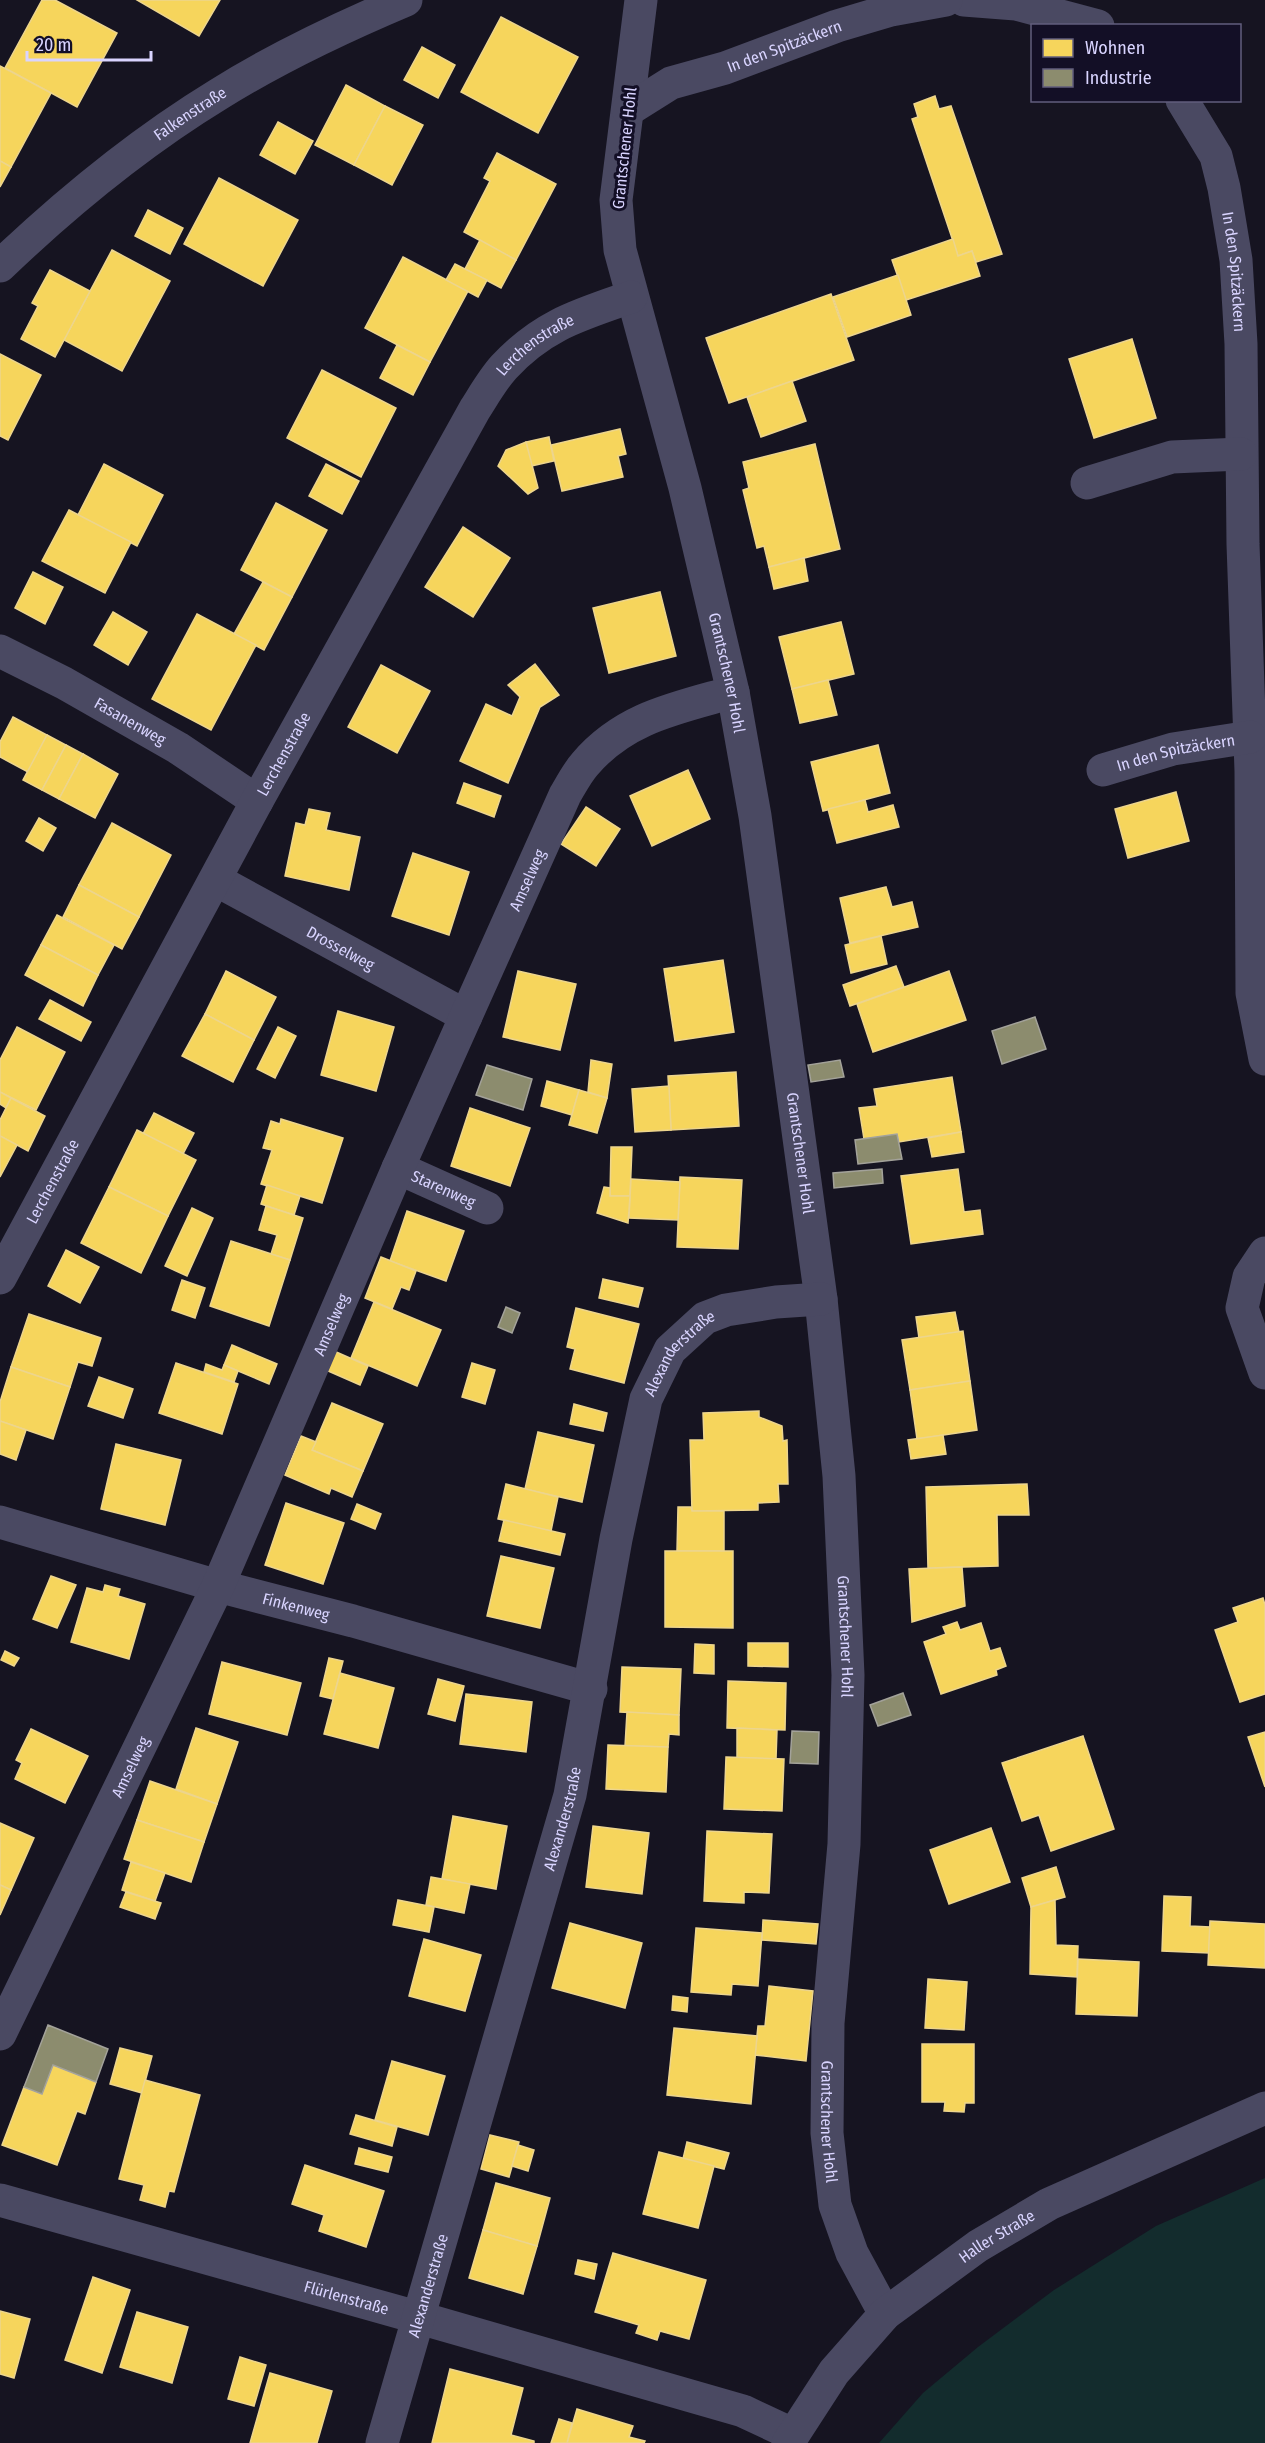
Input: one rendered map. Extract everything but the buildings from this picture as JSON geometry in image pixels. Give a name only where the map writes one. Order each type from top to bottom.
[{"type":"street","name":"Falkenstraße","points":[[0,266],[38,230],[125,160],[219,94],[341,27],[406,0]]},
{"type":"street","name":"Grantschener Hohl","points":[[641,0],[616,200],[620,250],[685,488],[733,692],[755,816],[821,1299],[839,1476],[848,1675],[844,1844],[828,2023],[827,2133],[835,2205],[852,2253],[885,2314]]},
{"type":"street","name":"In den Spitzäckern","points":[[628,110],[671,83],[725,68],[848,23],[891,10],[946,0]]},
{"type":"street","points":[[964,0],[1016,4],[1091,24]]},
{"type":"street","name":"In den Spitzäckern","points":[[1183,102],[1216,156],[1224,188],[1236,260],[1241,344],[1241,454],[1250,737],[1253,883],[1252,993],[1265,1059]]},
{"type":"street","name":"Lerchenstraße","points":[[0,1278],[257,801],[475,409],[502,368],[534,338],[560,323],[632,297]]},
{"type":"street","points":[[1087,483],[1172,457],[1241,454]]},
{"type":"street","name":"Fasanenweg","points":[[0,651],[64,683],[178,748],[257,801]]},
{"type":"street","name":"Amselweg","points":[[0,2034],[218,1586],[399,1168],[565,795],[584,765],[603,745],[633,723],[733,692]]},
{"type":"street","name":"In den Spitzäckern","points":[[1103,770],[1173,749],[1250,737]]},
{"type":"street","name":"Drosselweg","points":[[216,880],[466,1016]]},
{"type":"street","name":"Starenweg","points":[[399,1168],[487,1208]]},
{"type":"street","points":[[1265,1253],[1249,1277],[1242,1308],[1265,1373]]},
{"type":"street","name":"Alexanderstraße","points":[[382,2443],[570,1795],[591,1689],[616,1539],[646,1399],[670,1350],[705,1318],[726,1310],[776,1302],[821,1299]]},
{"type":"street","name":"Finkenweg","points":[[0,1522],[218,1586],[353,1621],[591,1689]]},
{"type":"street","name":"Haller Straße","points":[[790,2439],[834,2372],[885,2314],[978,2246],[1049,2204],[1265,2108]]},
{"type":"street","name":"Flürlenstraße","points":[[0,2200],[743,2411],[790,2439]]},
{"type":"green space","points":[[1265,2178],[1265,2443],[879,2443],[923,2393],[978,2347],[1054,2290],[1156,2226]]}]
